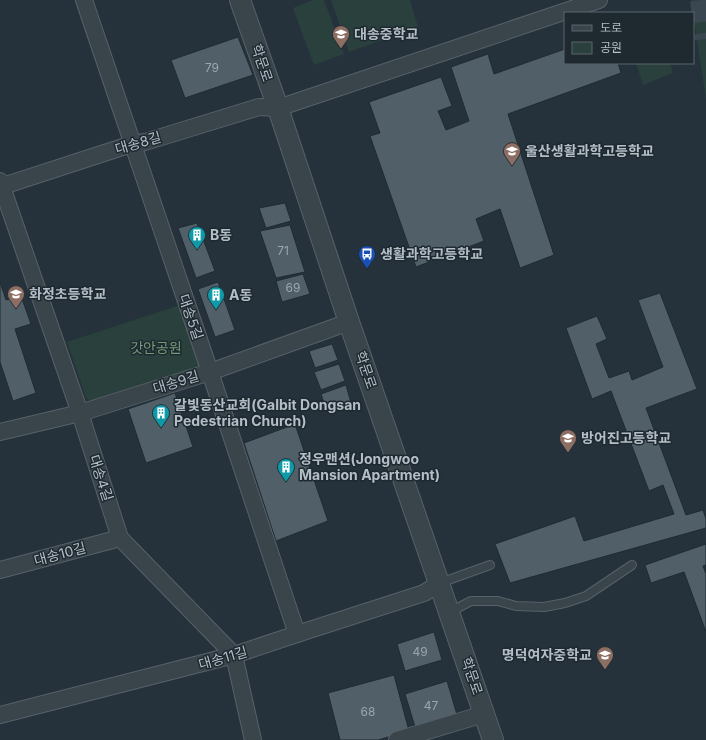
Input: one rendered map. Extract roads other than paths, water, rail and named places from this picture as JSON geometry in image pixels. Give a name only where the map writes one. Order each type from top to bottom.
[{"type":"street","name":"대송5길","points":[[84,0],[297,634]]},
{"type":"street","name":"학문로","points":[[240,0],[493,740]]},
{"type":"street","name":"대송8길","points":[[1,185],[132,144],[145,142],[259,108],[278,108],[599,0]]},
{"type":"street","name":"대송4길","points":[[1,185],[80,412],[120,538],[234,656]]},
{"type":"street","name":"대송9길","points":[[0,432],[80,412],[210,372],[349,322]]},
{"type":"street","name":"대송10길","points":[[0,570],[120,538]]},
{"type":"street","name":"대송11길","points":[[0,715],[234,656],[424,593],[440,583]]},
{"type":"street","points":[[234,656],[254,740]]},
{"type":"street","points":[[397,740],[484,714]]},
{"type":"lane","points":[[440,583],[490,565]]},
{"type":"lane","points":[[450,612],[471,601],[498,601],[516,606],[544,607],[565,603],[586,596],[632,565]]},
{"type":"tunnel","points":[[701,0],[706,39]]},
{"type":"place","name":"대송중학교","points":[[341,49]]},
{"type":"place","name":"울산생활과학고등학교","points":[[512,166]]},
{"type":"place","name":"B동","points":[[197,250]]},
{"type":"place","name":"생활과학고등학교","points":[[367,269]]},
{"type":"place","name":"화정초등학교","points":[[16,309]]},
{"type":"place","name":"A동","points":[[216,310]]},
{"type":"place","name":"갈빛동산교회(Galbit Dongsan Pedestrian Church)","points":[[161,428]]},
{"type":"place","name":"방어진고등학교","points":[[568,453]]},
{"type":"place","name":"정우맨션(Jongwoo Mansion Apartment)","points":[[286,482]]},
{"type":"place","name":"명덕여자중학교","points":[[605,670]]},
{"type":"park label","name":"갓안공원","points":[[156,348]]}]
